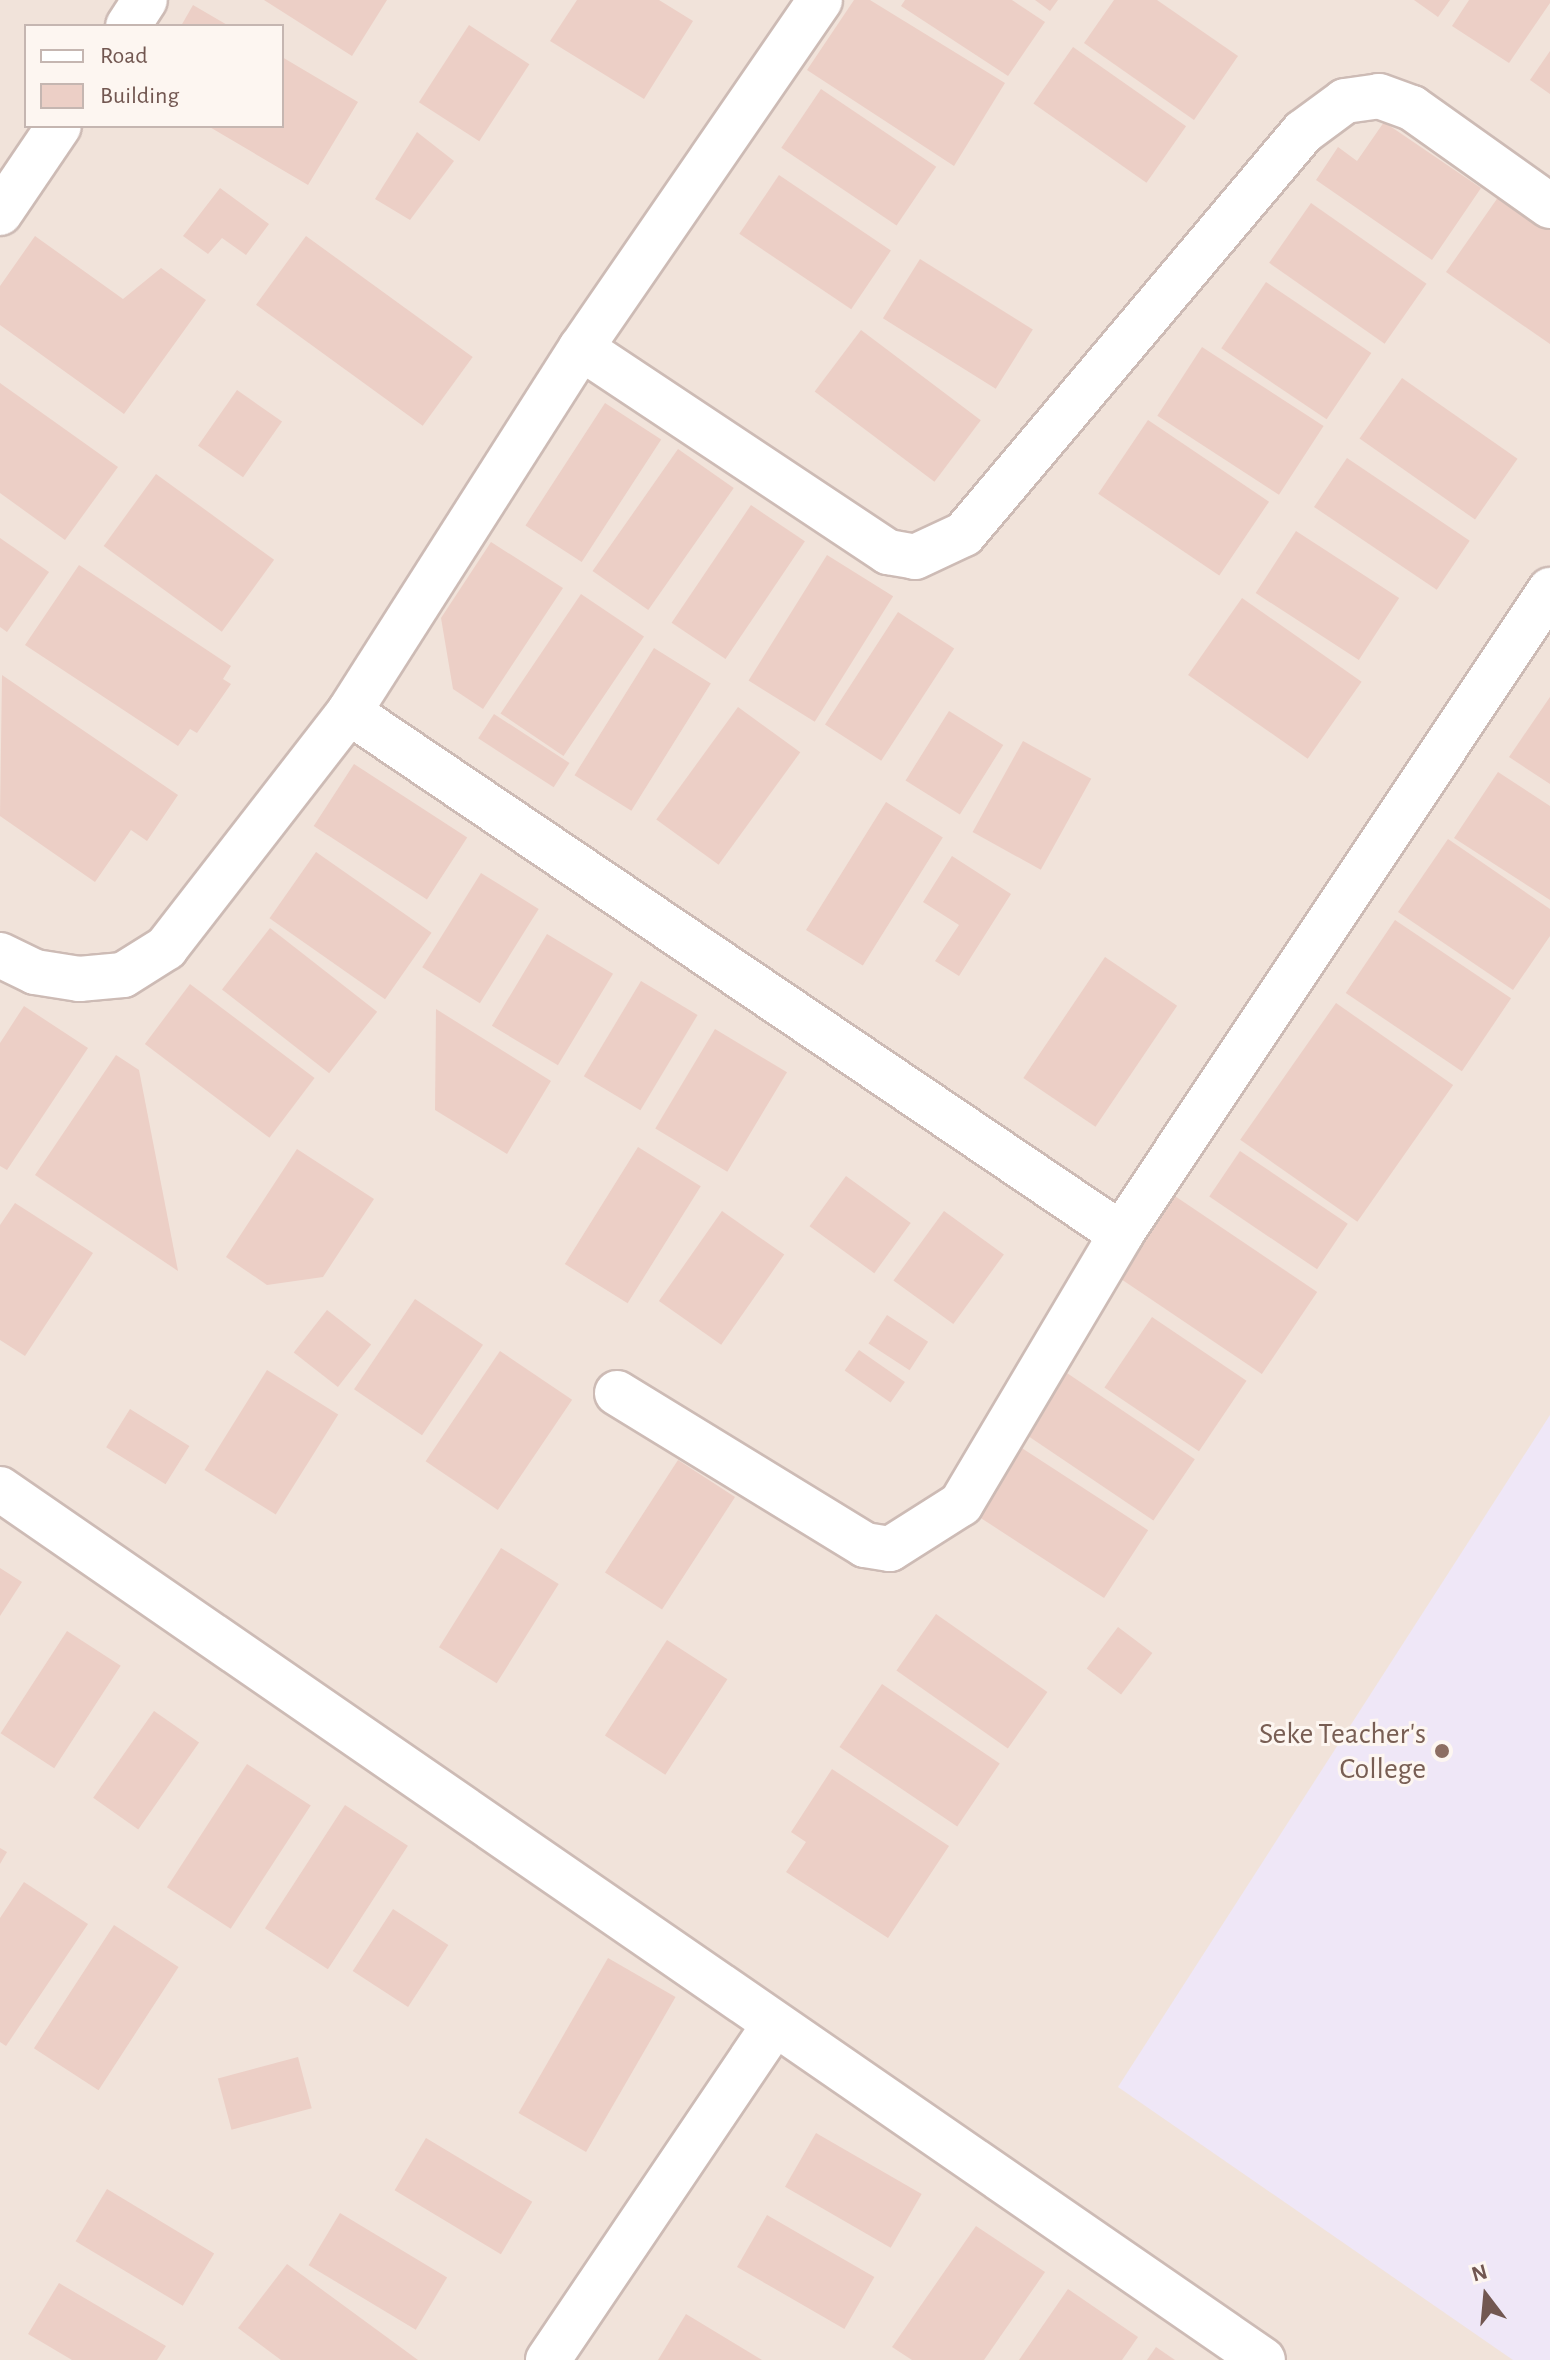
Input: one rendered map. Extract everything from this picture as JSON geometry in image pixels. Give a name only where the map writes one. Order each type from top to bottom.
[{"type":"street","points":[[129,24],[145,0]]},
{"type":"street","points":[[0,955],[35,972],[79,979],[123,975],[166,948],[349,712],[581,348],[820,0]]},
{"type":"street","points":[[581,348],[888,552],[915,557],[964,534],[1303,132],[1345,101],[1379,96],[1412,108],[1550,206]]},
{"type":"street","points":[[0,213],[58,128]]},
{"type":"street","points":[[617,1393],[865,1545],[890,1549],[961,1504],[1121,1234],[1550,590]]},
{"type":"street","points":[[349,712],[1121,1234]]},
{"type":"street","points":[[0,1489],[773,2027],[1263,2360]]},
{"type":"street","points":[[548,2360],[773,2027]]},
{"type":"shaded area","points":[[0,0],[1550,0],[1550,2360],[0,2360]]},
{"type":"shaded area","name":"Seke Teacher's College","points":[[1550,1415],[1550,2360],[1513,2360],[1118,2087]]},
{"type":"building","points":[[264,0],[387,0],[352,56]]},
{"type":"building","points":[[577,0],[659,0],[693,21],[644,99],[550,41]]},
{"type":"building","points":[[854,0],[870,0],[1005,83],[954,166],[807,70]]},
{"type":"building","points":[[905,0],[1012,0],[1045,22],[1008,76],[901,6]]},
{"type":"building","points":[[1035,0],[1058,0],[1050,11]]},
{"type":"building","points":[[1114,0],[1157,0],[1238,56],[1194,120],[1084,43]]},
{"type":"building","points":[[1414,0],[1450,0],[1438,17]]},
{"type":"building","points":[[1469,0],[1550,0],[1550,3],[1509,63],[1452,26]]},
{"type":"building","points":[[193,5],[226,24],[182,24]]},
{"type":"building","points":[[469,25],[529,64],[479,141],[419,102]]},
{"type":"building","points":[[1073,47],[1186,126],[1146,183],[1033,104]]},
{"type":"building","points":[[1550,51],[1550,94],[1530,80]]},
{"type":"building","points":[[284,58],[358,102],[308,185],[211,128],[284,128]]},
{"type":"building","points":[[821,89],[936,167],[897,226],[781,148]]},
{"type":"building","points":[[1384,122],[1481,188],[1432,260],[1316,180],[1338,147],[1357,161]]},
{"type":"building","points":[[417,132],[454,161],[410,220],[375,199]]},
{"type":"building","points":[[779,175],[891,250],[851,309],[739,234]]},
{"type":"building","points":[[220,188],[269,224],[246,255],[222,238],[208,254],[183,236]]},
{"type":"building","points":[[1501,193],[1550,228],[1550,344],[1446,272]]},
{"type":"building","points":[[1311,203],[1427,284],[1385,344],[1269,263]]},
{"type":"building","points":[[35,236],[123,299],[161,268],[206,300],[124,414],[0,325],[0,286]]},
{"type":"building","points":[[306,236],[473,357],[423,426],[256,305]]},
{"type":"building","points":[[920,259],[1033,329],[996,389],[883,318]]},
{"type":"building","points":[[1266,282],[1371,353],[1327,419],[1221,348]]},
{"type":"building","points":[[861,330],[981,420],[934,482],[815,391]]},
{"type":"building","points":[[1202,347],[1324,426],[1279,495],[1157,416]]},
{"type":"building","points":[[1402,378],[1518,459],[1475,519],[1360,439]]},
{"type":"building","points":[[0,383],[118,467],[65,540],[0,493]]},
{"type":"building","points":[[237,390],[282,422],[243,477],[198,446]]},
{"type":"building","points":[[605,403],[661,439],[582,562],[525,525]]},
{"type":"building","points":[[1148,420],[1269,502],[1219,575],[1098,494]]},
{"type":"building","points":[[678,449],[734,488],[648,610],[593,571]]},
{"type":"building","points":[[1347,458],[1470,541],[1437,590],[1314,507]]},
{"type":"building","points":[[156,474],[274,560],[222,632],[104,546]]},
{"type":"building","points":[[751,505],[805,541],[725,659],[672,623]]},
{"type":"building","points":[[1296,531],[1399,598],[1359,660],[1256,593]]},
{"type":"building","points":[[0,538],[49,572],[7,632],[0,627]]},
{"type":"building","points":[[491,542],[563,588],[483,709],[453,689],[441,618]]},
{"type":"building","points":[[827,555],[893,596],[815,722],[749,681]]},
{"type":"building","points":[[79,565],[231,666],[223,679],[231,684],[197,733],[190,729],[178,746],[25,645]]},
{"type":"building","points":[[581,594],[644,636],[563,756],[500,713]]},
{"type":"building","points":[[1242,598],[1362,682],[1308,759],[1188,675]]},
{"type":"building","points":[[898,612],[954,648],[881,761],[825,724]]},
{"type":"building","points":[[654,648],[711,684],[631,811],[575,775]]},
{"type":"building","points":[[2,675],[178,795],[147,841],[131,830],[95,882],[0,816]]},
{"type":"building","points":[[1550,697],[1550,784],[1509,757]]},
{"type":"building","points":[[738,707],[800,752],[719,865],[656,819]]},
{"type":"building","points":[[949,711],[1003,745],[960,814],[906,781]]},
{"type":"building","points":[[494,714],[569,763],[554,787],[478,738]]},
{"type":"building","points":[[1023,741],[1091,779],[1041,870],[973,832]]},
{"type":"building","points":[[354,764],[467,838],[427,900],[314,826]]},
{"type":"building","points":[[1498,772],[1550,806],[1550,900],[1454,838]]},
{"type":"building","points":[[886,802],[943,838],[863,966],[806,930]]},
{"type":"building","points":[[1448,839],[1550,909],[1550,936],[1513,990],[1398,912]]},
{"type":"building","points":[[316,852],[432,933],[385,999],[270,918]]},
{"type":"building","points":[[952,856],[1011,894],[959,976],[935,961],[959,925],[923,902]]},
{"type":"building","points":[[481,873],[539,909],[480,1003],[422,967]]},
{"type":"building","points":[[1395,920],[1511,998],[1462,1071],[1346,993]]},
{"type":"building","points":[[270,928],[377,1012],[329,1073],[222,989]]},
{"type":"building","points":[[547,934],[613,974],[558,1065],[492,1026]]},
{"type":"building","points":[[1105,957],[1177,1006],[1095,1127],[1023,1078]]},
{"type":"building","points":[[641,981],[698,1015],[640,1110],[584,1076]]},
{"type":"building","points":[[190,984],[315,1078],[269,1138],[145,1044]]},
{"type":"building","points":[[1336,1003],[1453,1085],[1357,1222],[1240,1140]]},
{"type":"building","points":[[24,1006],[88,1048],[7,1170],[0,1166],[0,1043]]},
{"type":"building","points":[[436,1009],[551,1081],[507,1154],[435,1110]]},
{"type":"building","points":[[715,1029],[787,1072],[727,1172],[655,1128]]},
{"type":"building","points":[[116,1055],[139,1070],[178,1271],[35,1175]]},
{"type":"building","points":[[638,1147],[701,1186],[628,1303],[565,1264]]},
{"type":"building","points":[[297,1149],[374,1199],[323,1277],[267,1285],[226,1257]]},
{"type":"building","points":[[1240,1151],[1348,1224],[1317,1269],[1209,1197]]},
{"type":"building","points":[[846,1176],[911,1223],[874,1273],[810,1226]]},
{"type":"building","points":[[1163,1188],[1317,1292],[1262,1374],[1108,1270]]},
{"type":"building","points":[[15,1203],[93,1253],[25,1356],[0,1340],[0,1225]]},
{"type":"building","points":[[722,1211],[784,1255],[721,1345],[659,1301]]},
{"type":"building","points":[[944,1211],[1004,1254],[953,1324],[893,1281]]},
{"type":"building","points":[[415,1299],[483,1345],[422,1435],[354,1389]]},
{"type":"building","points":[[327,1310],[371,1344],[338,1387],[294,1353]]},
{"type":"building","points":[[887,1315],[928,1342],[910,1370],[868,1344]]},
{"type":"building","points":[[1152,1317],[1247,1381],[1199,1451],[1104,1387]]},
{"type":"building","points":[[859,1350],[905,1382],[891,1403],[845,1370]]},
{"type":"building","points":[[500,1351],[572,1400],[498,1510],[426,1461]]},
{"type":"building","points":[[1058,1367],[1195,1459],[1153,1521],[1017,1428]]},
{"type":"building","points":[[267,1370],[338,1415],[276,1515],[204,1470]]},
{"type":"building","points":[[130,1409],[189,1446],[166,1484],[106,1447]]},
{"type":"building","points":[[1014,1443],[1148,1530],[1104,1598],[970,1511]]},
{"type":"building","points":[[678,1460],[735,1497],[662,1609],[605,1572]]},
{"type":"building","points":[[501,1548],[559,1584],[497,1683],[439,1647]]},
{"type":"building","points":[[0,1568],[22,1582],[0,1616]]},
{"type":"building","points":[[936,1614],[1047,1692],[1008,1749],[896,1671]]},
{"type":"building","points":[[1118,1627],[1152,1653],[1121,1694],[1087,1669]]},
{"type":"building","points":[[67,1631],[121,1666],[54,1768],[1,1733]]},
{"type":"building","points":[[667,1640],[727,1679],[665,1775],[605,1736]]},
{"type":"building","points":[[882,1684],[1000,1763],[957,1826],[840,1747]]},
{"type":"building","points":[[154,1711],[199,1743],[138,1829],[93,1798]]},
{"type":"building","points":[[247,1764],[311,1805],[231,1929],[167,1887]]},
{"type":"building","points":[[832,1769],[949,1846],[888,1938],[786,1872],[806,1842],[791,1832]]},
{"type":"building","points":[[345,1805],[408,1846],[328,1969],[265,1928]]},
{"type":"building","points":[[0,1848],[7,1852],[0,1864]]},
{"type":"building","points":[[24,1882],[88,1924],[6,2046],[0,2042],[0,1918]]},
{"type":"building","points":[[393,1909],[448,1945],[408,2007],[353,1971]]},
{"type":"building","points":[[114,1925],[179,1967],[99,2090],[34,2048]]},
{"type":"building","points":[[608,1958],[676,1997],[586,2152],[518,2113]]},
{"type":"building","points":[[298,2057],[312,2108],[232,2130],[218,2078]]},
{"type":"building","points":[[816,2133],[922,2194],[891,2248],[785,2187]]},
{"type":"building","points":[[426,2138],[532,2202],[501,2254],[395,2190]]},
{"type":"building","points":[[107,2189],[214,2253],[183,2306],[76,2241]]},
{"type":"building","points":[[340,2213],[447,2277],[416,2330],[309,2265]]},
{"type":"building","points":[[767,2215],[874,2277],[844,2329],[737,2267]]},
{"type":"building","points":[[976,2226],[1045,2272],[984,2360],[912,2360],[892,2347]]},
{"type":"building","points":[[287,2264],[418,2360],[281,2360],[238,2328]]},
{"type":"building","points":[[59,2283],[166,2346],[157,2360],[72,2360],[28,2334]]},
{"type":"building","points":[[1068,2289],[1138,2337],[1122,2360],[1019,2360]]},
{"type":"building","points":[[686,2314],[762,2360],[658,2360]]},
{"type":"building","points":[[1156,2347],[1175,2360],[1147,2360]]},
{"type":"place","name":"Seke Teacher's College","points":[[1442,1751]]}]
